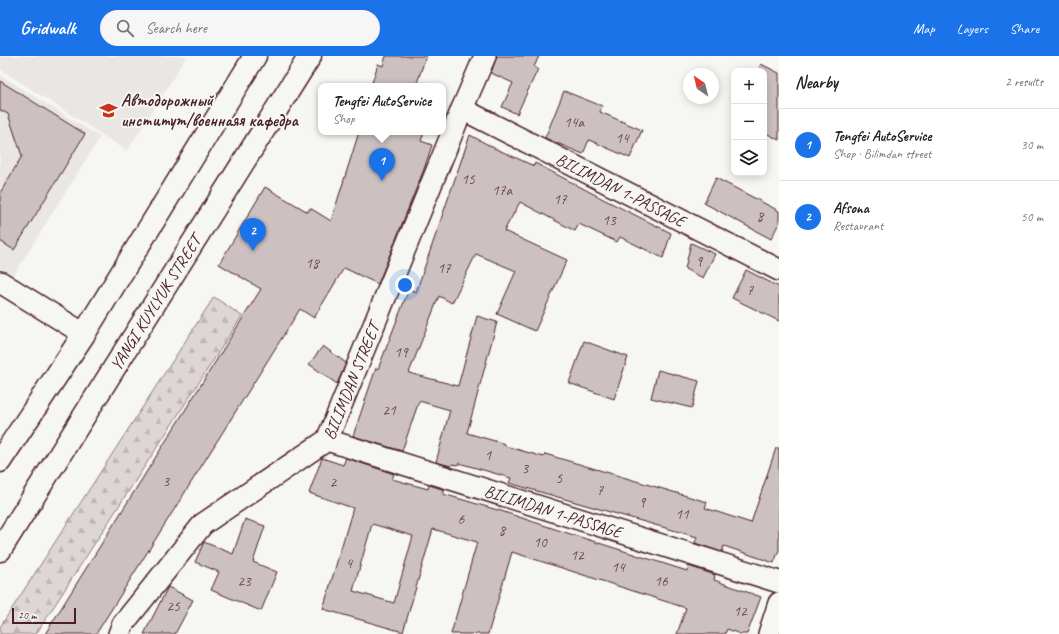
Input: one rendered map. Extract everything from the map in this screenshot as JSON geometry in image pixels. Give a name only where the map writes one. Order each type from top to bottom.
[{"type":"main road","points":[[0,461],[84,334],[255,56]]},
{"type":"main road","name":"YANGI KUYLYUK STREET","points":[[0,550],[310,56]]},
{"type":"street","name":"BILIMDAN STREET","points":[[119,634],[123,624],[203,524],[327,440],[485,56]]},
{"type":"street","name":"BILIMDAN 1-PASSAGE","points":[[462,109],[779,270]]},
{"type":"street","points":[[0,282],[84,334]]},
{"type":"street","name":"BILIMDAN 1-PASSAGE","points":[[327,440],[779,582]]},
{"type":"street","points":[[769,634],[779,603]]},
{"type":"shaded area","name":"Автодорожный институт/военнаяя кафедра","points":[[0,56],[187,56],[127,151],[0,69]]},
{"type":"shaded area","points":[[0,75],[100,137],[13,276],[0,268]]},
{"type":"green space","points":[[214,297],[242,316],[36,634],[0,634],[0,627]]},
{"type":"building","points":[[386,56],[426,56],[417,83],[372,83],[378,64],[383,66]]},
{"type":"building","points":[[497,56],[539,56],[534,67],[538,69],[517,114],[502,107],[513,83],[491,73]]},
{"type":"building","points":[[761,64],[779,73],[779,140],[767,134],[767,68],[759,68]]},
{"type":"building","points":[[0,81],[85,134],[14,250],[0,241],[0,193],[22,156],[8,114],[0,110]]},
{"type":"building","points":[[564,91],[602,106],[600,112],[642,130],[630,158],[589,140],[583,154],[545,138]]},
{"type":"building","points":[[358,135],[423,135],[421,141],[432,145],[424,169],[378,284],[344,268],[314,318],[300,309],[96,634],[45,634],[261,289],[219,264],[265,187],[308,212],[310,208],[331,221]]},
{"type":"building","points":[[470,135],[494,148],[534,166],[535,163],[671,233],[663,258],[620,237],[617,242],[579,224],[575,231],[520,202],[504,231],[567,260],[535,331],[497,314],[516,271],[476,254],[452,303],[439,296],[409,373],[458,386],[477,316],[497,322],[467,433],[505,444],[505,446],[544,457],[545,454],[707,502],[705,508],[751,523],[776,448],[779,448],[779,550],[774,563],[724,546],[722,552],[695,543],[697,537],[509,483],[511,478],[459,463],[458,465],[452,464],[451,466],[436,462],[450,410],[419,401],[402,451],[353,436],[376,368],[378,369],[409,289],[416,292]]},
{"type":"building","points":[[716,178],[779,211],[779,223],[771,239],[704,203]]},
{"type":"building","points":[[691,243],[715,254],[703,278],[685,269]]},
{"type":"building","points":[[746,270],[779,287],[779,321],[732,298]]},
{"type":"building","points":[[584,341],[628,357],[614,399],[569,383]]},
{"type":"building","points":[[323,346],[346,363],[337,384],[309,364]]},
{"type":"building","points":[[658,370],[699,381],[692,408],[651,398]]},
{"type":"building","points":[[322,458],[343,465],[346,458],[394,474],[392,479],[428,489],[429,485],[445,490],[443,494],[501,511],[687,571],[688,566],[715,575],[714,580],[761,597],[747,634],[740,634],[727,629],[725,634],[677,634],[686,608],[512,552],[488,634],[451,634],[477,542],[433,529],[403,632],[323,609],[353,508],[309,493]],"holes":[[[372,524],[413,536],[394,603],[353,591]]]},
{"type":"building","points":[[245,519],[265,526],[253,562],[277,572],[261,611],[211,590],[219,572],[195,562],[204,542],[233,554]]},
{"type":"building","points":[[168,587],[193,600],[175,634],[144,634]]},
{"type":"place","name":"Автодорожный институт/военнаяя кафедра","points":[[108,110]]},
{"type":"place","name":"Tengfei AutoService","points":[[382,181]]},
{"type":"place","name":"Afsona","points":[[253,251]]}]
